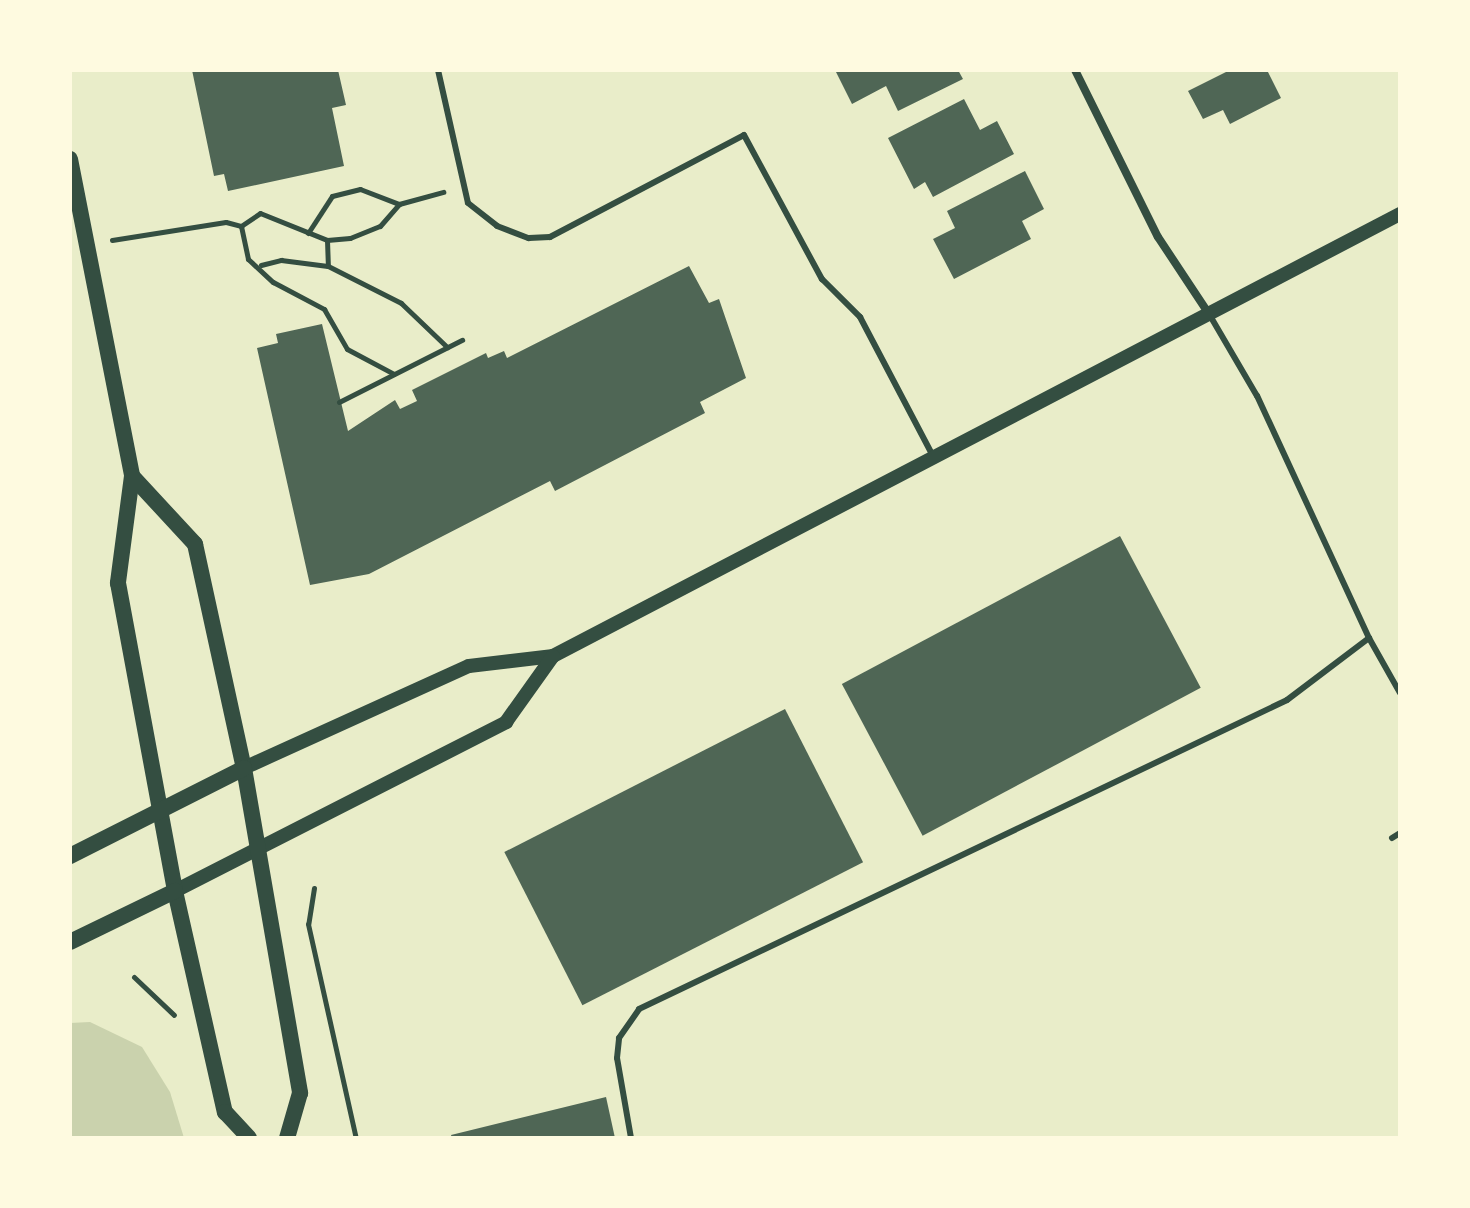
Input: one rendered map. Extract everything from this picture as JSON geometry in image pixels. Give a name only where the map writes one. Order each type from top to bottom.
[{"type":"main road","points":[[70,159],[132,476],[118,583],[163,811],[175,891],[225,1112],[249,1138]]},
{"type":"main road","points":[[132,476],[195,544],[244,768],[300,1093],[287,1138]]},
{"type":"main road","points":[[70,856],[244,768]]},
{"type":"main road","points":[[70,942],[175,891]]},
{"type":"street","points":[[1075,70],[1158,237],[1207,311]]},
{"type":"street","points":[[244,768],[469,666],[553,656],[932,454],[1400,214]]},
{"type":"street","points":[[175,891],[259,851],[506,722],[553,656]]},
{"type":"lane","points":[[438,70],[468,203],[497,226],[550,237],[744,135],[822,279],[860,317],[932,454]]},
{"type":"lane","points":[[1207,311],[1257,396],[1369,638],[1400,693]]},
{"type":"lane","points":[[631,1138],[617,1058],[619,1038],[639,1009],[1287,700],[1369,638]]},
{"type":"lane","points":[[1392,838],[1400,833]]},
{"type":"path","points":[[87,246],[177,227],[241,226],[260,213],[327,240],[369,233],[399,204],[463,187]]},
{"type":"path","points":[[308,233],[332,196],[360,189],[399,204]]},
{"type":"path","points":[[241,226],[242,253],[261,265],[273,282],[324,309],[347,349],[394,374]]},
{"type":"path","points":[[327,240],[328,266]]},
{"type":"path","points":[[261,265],[281,260],[328,266],[401,303],[447,347]]},
{"type":"path","points":[[339,402],[462,340]]},
{"type":"path","points":[[314,888],[308,924],[356,1138]]},
{"type":"green space","points":[[90,1022],[142,1047],[170,1092],[184,1138],[70,1138],[70,1023]]},
{"type":"building","points":[[192,70],[338,70],[346,105],[332,108],[344,166],[228,191],[224,174],[214,176]]},
{"type":"building","points":[[835,70],[958,70],[963,79],[898,111],[886,86],[852,104]]},
{"type":"building","points":[[1230,70],[1267,70],[1281,98],[1230,124],[1223,110],[1203,119],[1188,91]]},
{"type":"building","points":[[964,99],[980,130],[997,121],[1014,154],[933,197],[925,182],[914,189],[888,138]]},
{"type":"building","points":[[1025,171],[1044,209],[1022,221],[1031,239],[954,279],[933,239],[955,228],[947,211]]},
{"type":"building","points":[[689,266],[709,303],[719,299],[746,378],[700,402],[705,413],[555,491],[550,481],[369,574],[310,585],[257,348],[278,343],[276,334],[322,324],[348,431],[395,400],[400,409],[417,401],[412,390],[486,353],[488,358],[504,351],[507,358]]},
{"type":"building","points":[[1120,536],[1201,688],[923,836],[842,684]]},
{"type":"building","points":[[785,709],[863,862],[582,1005],[504,852]]},
{"type":"building","points":[[606,1097],[615,1138],[452,1138],[451,1135]]}]
